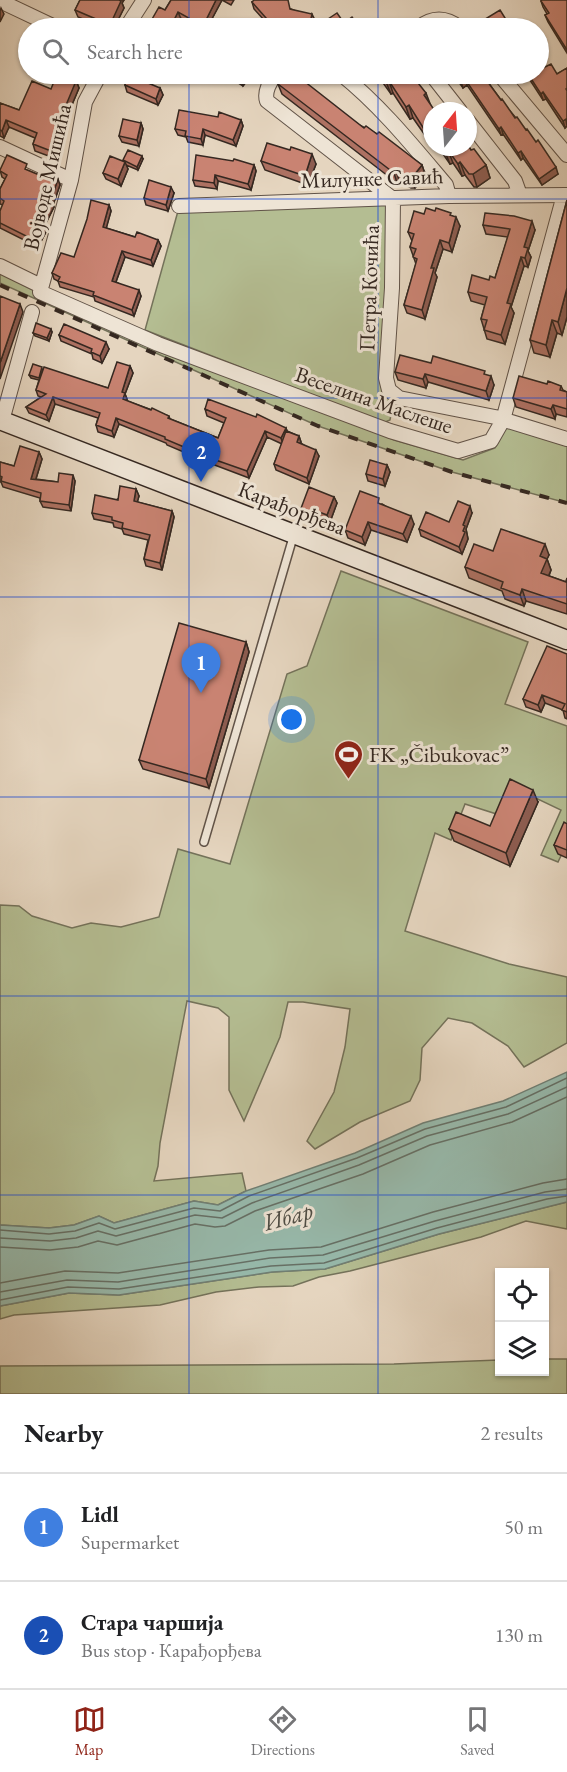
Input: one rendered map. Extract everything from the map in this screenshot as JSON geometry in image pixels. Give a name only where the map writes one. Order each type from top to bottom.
[{"type":"street","points":[[132,18],[144,0]]},
{"type":"street","points":[[0,1],[36,18]]},
{"type":"street","name":"Војводе Мишића","points":[[41,289],[71,180],[81,117],[85,102],[95,84]]},
{"type":"street","points":[[270,84],[267,101],[393,199]]},
{"type":"street","points":[[354,84],[366,93],[446,185],[449,196]]},
{"type":"street","points":[[439,84],[453,102]]},
{"type":"street","points":[[508,84],[567,154]]},
{"type":"street","points":[[477,132],[515,181],[520,195]]},
{"type":"street","points":[[0,147],[71,180]]},
{"type":"street","name":"Милунке Савић","points":[[179,206],[449,196],[565,195]]},
{"type":"street","name":"Веселина Маслеше","points":[[0,266],[41,289],[158,344],[316,404],[458,451],[491,441],[503,420],[565,195]]},
{"type":"street","name":"Петра Кочића","points":[[393,199],[392,288],[386,378],[389,390],[399,398],[503,420]]},
{"type":"street","points":[[1,420],[32,312]]},
{"type":"street","name":"Карађорђева","points":[[1,420],[567,640]]},
{"type":"street","points":[[503,420],[567,440]]},
{"type":"lane","points":[[204,842],[294,534]]},
{"type":"shaded area","points":[[393,199],[386,378],[393,404],[390,420],[383,423],[327,404],[145,330],[178,211]]},
{"type":"shaded area","points":[[0,266],[394,440],[463,460],[495,448],[501,437],[503,420],[567,439],[567,503],[452,472],[318,426],[0,283]]},
{"type":"shaded area","points":[[341,571],[528,642],[505,704],[567,726],[567,843],[558,862],[541,855],[561,810],[519,790],[506,817],[465,804],[451,840],[435,833],[405,931],[509,964],[567,977],[567,1043],[524,1067],[508,1046],[472,1023],[448,1018],[422,1048],[420,1080],[410,1101],[360,1122],[315,1149],[307,1141],[334,1092],[345,1047],[350,1009],[288,1002],[280,1037],[244,1121],[229,1090],[229,1017],[218,1008],[187,1001],[154,1181],[242,1173],[246,1191],[218,1205],[194,1201],[114,1223],[99,1216],[74,1225],[49,1228],[0,1225],[0,905],[19,906],[32,916],[72,928],[91,923],[121,927],[159,917],[178,849],[230,864],[287,674],[307,666]]},
{"type":"shaded area","points":[[567,1202],[567,1229],[526,1221],[481,1237],[319,1277],[293,1286],[216,1292],[160,1305],[14,1315],[0,1319],[0,1306],[69,1293],[119,1295],[272,1272],[325,1269],[439,1234]]},
{"type":"shaded area","points":[[549,1359],[567,1359],[567,1394],[0,1394],[0,1366],[394,1364],[495,1360],[495,1376],[549,1376]]},
{"type":"water","name":"Ибар","points":[[567,1072],[567,1202],[439,1234],[325,1269],[272,1272],[119,1295],[69,1293],[0,1306],[0,1225],[49,1228],[74,1225],[99,1216],[114,1223],[194,1201],[218,1205],[246,1191],[355,1153],[423,1123],[503,1101]]},
{"type":"building","points":[[80,0],[121,1],[113,18],[94,18],[75,10]]},
{"type":"building","points":[[171,0],[216,0],[207,18],[189,18],[178,12],[175,18],[153,18],[159,7],[165,10]]},
{"type":"building","points":[[254,0],[288,0],[290,9],[312,14],[311,18],[266,18],[252,2]]},
{"type":"building","points":[[567,0],[567,50],[545,15],[549,13],[541,1]]},
{"type":"building","points":[[500,10],[505,18],[487,18]]},
{"type":"building","points":[[337,13],[340,18],[330,18]]},
{"type":"building","points":[[551,64],[557,74],[567,68],[567,121],[566,119],[563,121],[543,92],[541,94],[534,84],[549,84],[549,65]]},
{"type":"building","points":[[31,84],[39,84],[51,89],[53,84],[75,84],[54,134],[57,135],[51,151],[33,144],[37,133],[6,120],[2,131],[0,130],[0,103],[19,110]]},
{"type":"building","points":[[150,84],[160,88],[156,99],[125,85]]},
{"type":"building","points":[[278,84],[308,84],[364,128],[366,126],[377,134],[379,132],[422,165],[411,179],[396,170],[394,173]]},
{"type":"building","points":[[391,84],[419,84],[426,93],[424,95],[429,102],[423,102],[423,127],[409,105],[406,107]]},
{"type":"building","points":[[468,84],[489,84],[515,118],[517,117],[536,142],[538,140],[556,167],[539,179],[521,151],[518,153],[501,127],[499,129]]},
{"type":"building","points":[[179,110],[218,117],[219,112],[241,120],[233,140],[203,129],[201,139],[185,136],[186,131],[175,129]]},
{"type":"building","points":[[123,119],[141,123],[137,140],[119,136]]},
{"type":"building","points":[[267,143],[290,150],[291,147],[312,154],[305,176],[261,161]]},
{"type":"building","points":[[128,150],[142,156],[137,167],[123,160]]},
{"type":"building","points":[[477,153],[486,165],[473,174],[469,174],[460,162],[458,164],[452,156],[477,156]]},
{"type":"building","points":[[7,155],[27,164],[25,169],[44,177],[46,173],[58,179],[52,201],[41,222],[45,224],[36,241],[0,223],[0,211],[4,201],[0,198],[0,189],[7,175],[0,170]]},
{"type":"building","points":[[196,155],[233,161],[234,159],[254,165],[248,184],[215,175],[214,183],[193,180]]},
{"type":"building","points":[[110,156],[125,162],[118,179],[103,173]]},
{"type":"building","points":[[149,180],[171,187],[166,205],[144,198]]},
{"type":"building","points":[[91,200],[109,205],[103,227],[135,237],[137,232],[158,240],[151,260],[122,251],[112,281],[139,290],[132,310],[93,295],[94,292],[58,281],[60,277],[52,273],[61,253],[74,257]]},
{"type":"building","points":[[567,200],[567,288],[558,322],[552,320],[546,345],[530,340]]},
{"type":"building","points":[[426,208],[435,211],[436,208],[456,217],[449,243],[440,240],[422,310],[404,305],[417,259],[413,257],[416,249],[410,247],[414,234],[408,232],[414,211],[424,214]]},
{"type":"building","points":[[485,213],[514,216],[532,221],[524,247],[528,248],[525,258],[521,257],[507,303],[511,304],[501,335],[484,330],[487,320],[481,319],[487,297],[468,292],[472,275],[489,280],[490,276],[495,278],[510,229],[483,225]]},
{"type":"building","points":[[0,296],[20,304],[0,363]]},
{"type":"building","points":[[36,323],[51,329],[47,338],[33,333]]},
{"type":"building","points":[[64,324],[106,342],[100,356],[91,352],[92,349],[59,335]]},
{"type":"building","points":[[400,355],[431,363],[433,356],[485,371],[484,374],[491,376],[486,391],[425,374],[423,379],[395,372]]},
{"type":"building","points":[[117,362],[130,366],[122,392],[125,393],[123,399],[151,410],[152,408],[169,416],[168,418],[218,438],[226,418],[205,409],[208,399],[256,417],[257,414],[286,428],[281,438],[265,431],[247,471],[210,458],[116,418],[112,431],[96,425],[100,413],[53,397],[46,415],[26,407],[46,394],[36,390],[44,367],[108,388]]},
{"type":"building","points":[[33,364],[42,367],[39,378],[29,375]]},
{"type":"building","points":[[519,376],[547,384],[548,381],[561,386],[560,390],[567,392],[567,409],[553,405],[551,409],[513,398]]},
{"type":"building","points":[[286,431],[299,436],[297,442],[316,450],[307,478],[274,464]]},
{"type":"building","points":[[20,446],[39,452],[31,479],[58,482],[59,473],[73,475],[69,505],[40,501],[41,493],[1,481],[0,462],[14,466]]},
{"type":"building","points":[[370,460],[387,465],[383,479],[366,474]]},
{"type":"building","points":[[120,486],[136,489],[134,501],[172,511],[160,563],[144,559],[150,535],[122,528],[123,523],[112,520],[112,517],[92,513],[95,495],[118,500]]},
{"type":"building","points":[[309,487],[334,497],[327,515],[319,512],[317,517],[300,511]]},
{"type":"building","points":[[360,491],[379,498],[378,503],[411,516],[403,534],[368,522],[362,537],[345,530]]},
{"type":"building","points":[[458,501],[470,506],[463,525],[465,532],[459,547],[419,529],[426,512],[449,522]]},
{"type":"building","points":[[501,529],[545,544],[540,556],[547,559],[541,573],[566,582],[567,578],[567,604],[522,589],[520,595],[501,588],[503,582],[465,567],[474,544],[493,551]]},
{"type":"building","points":[[179,623],[246,642],[206,779],[139,760]]},
{"type":"building","points":[[547,646],[567,654],[567,712],[562,710],[565,704],[542,695],[538,705],[523,699]]},
{"type":"building","points":[[510,779],[533,790],[506,853],[449,829],[456,812],[490,826]]},
{"type":"building","points":[[564,822],[567,824],[567,850],[554,845]]},
{"type":"railway","points":[[0,285],[318,426],[452,472],[567,503]]},
{"type":"place","name":"Стара чаршија","points":[[201,482]]},
{"type":"place","name":"Lidl","points":[[201,693]]},
{"type":"place","name":"FK „Čibukovac”","points":[[348,780]]}]
